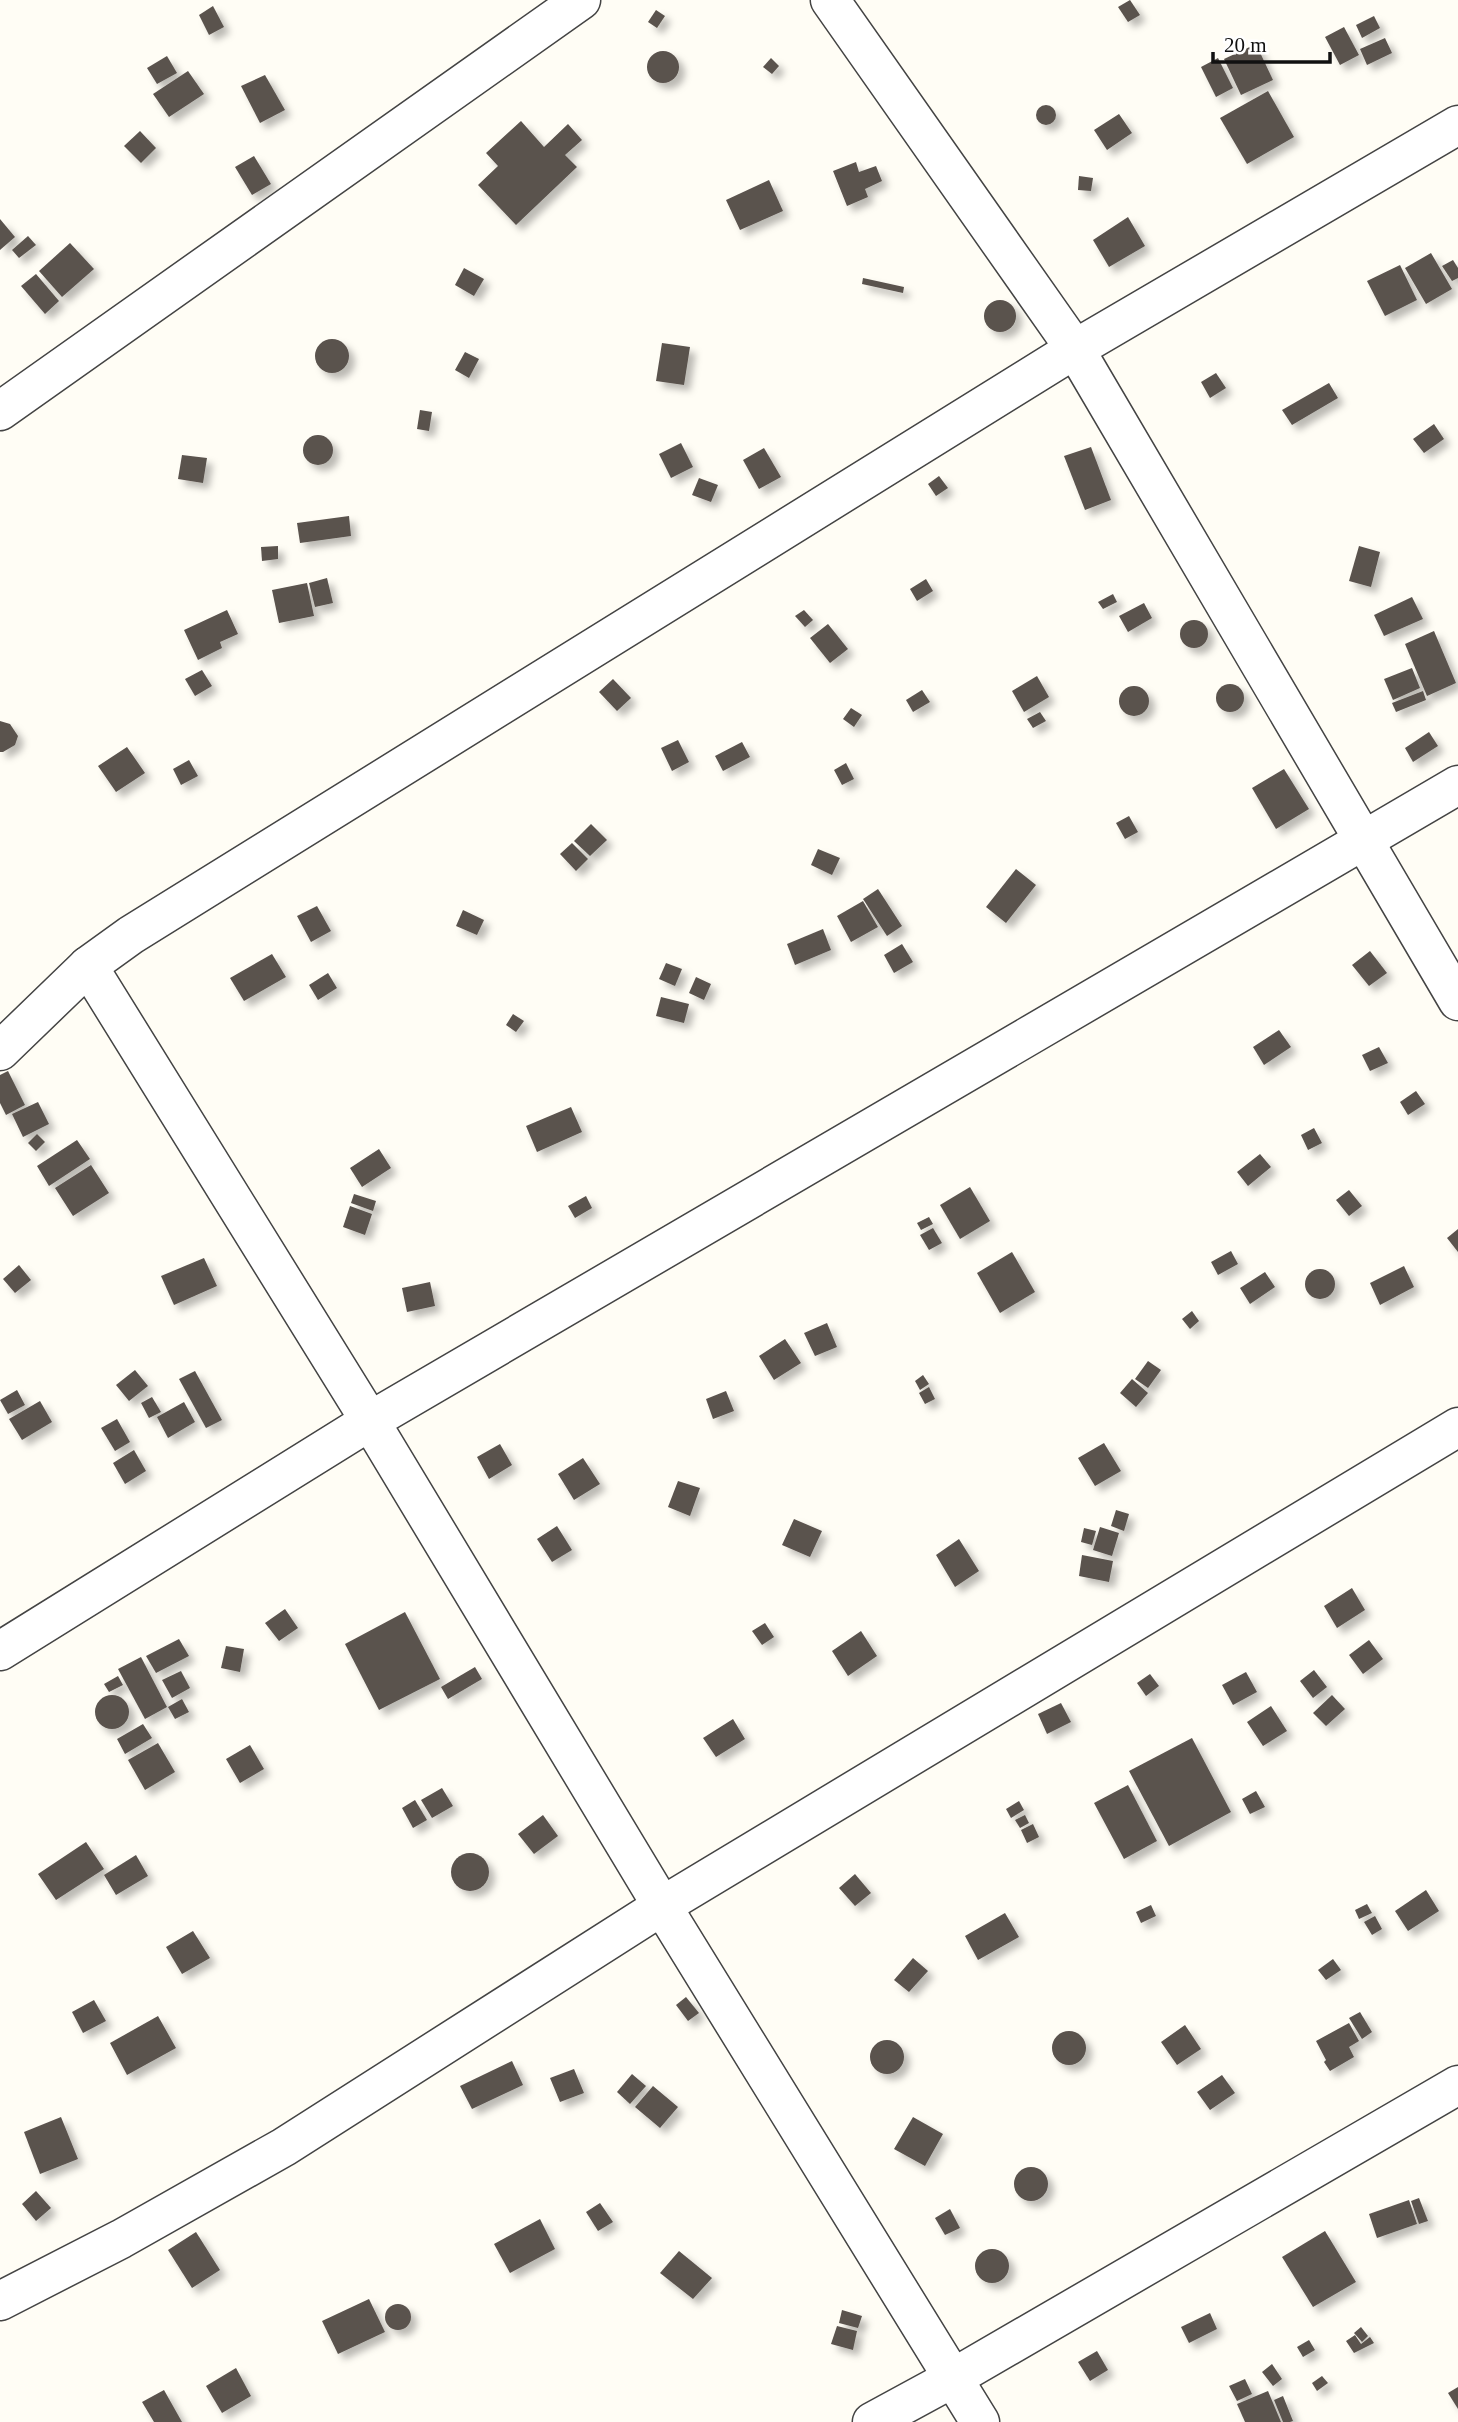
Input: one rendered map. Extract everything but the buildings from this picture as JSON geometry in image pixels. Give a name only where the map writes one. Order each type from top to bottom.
[{"type":"street","points":[[0,411],[581,0]]},
{"type":"street","points":[[830,0],[1075,349],[1458,1001]]},
{"type":"street","points":[[0,1051],[88,966],[131,935],[1075,349],[1458,125]]},
{"type":"street","points":[[0,1651],[370,1421],[1458,785]]},
{"type":"street","points":[[88,966],[370,1421],[662,1906],[980,2422]]},
{"type":"street","points":[[0,2301],[121,2239],[284,2147],[662,1906],[1458,1427]]},
{"type":"street","points":[[872,2422],[953,2378],[1458,2085]]}]
